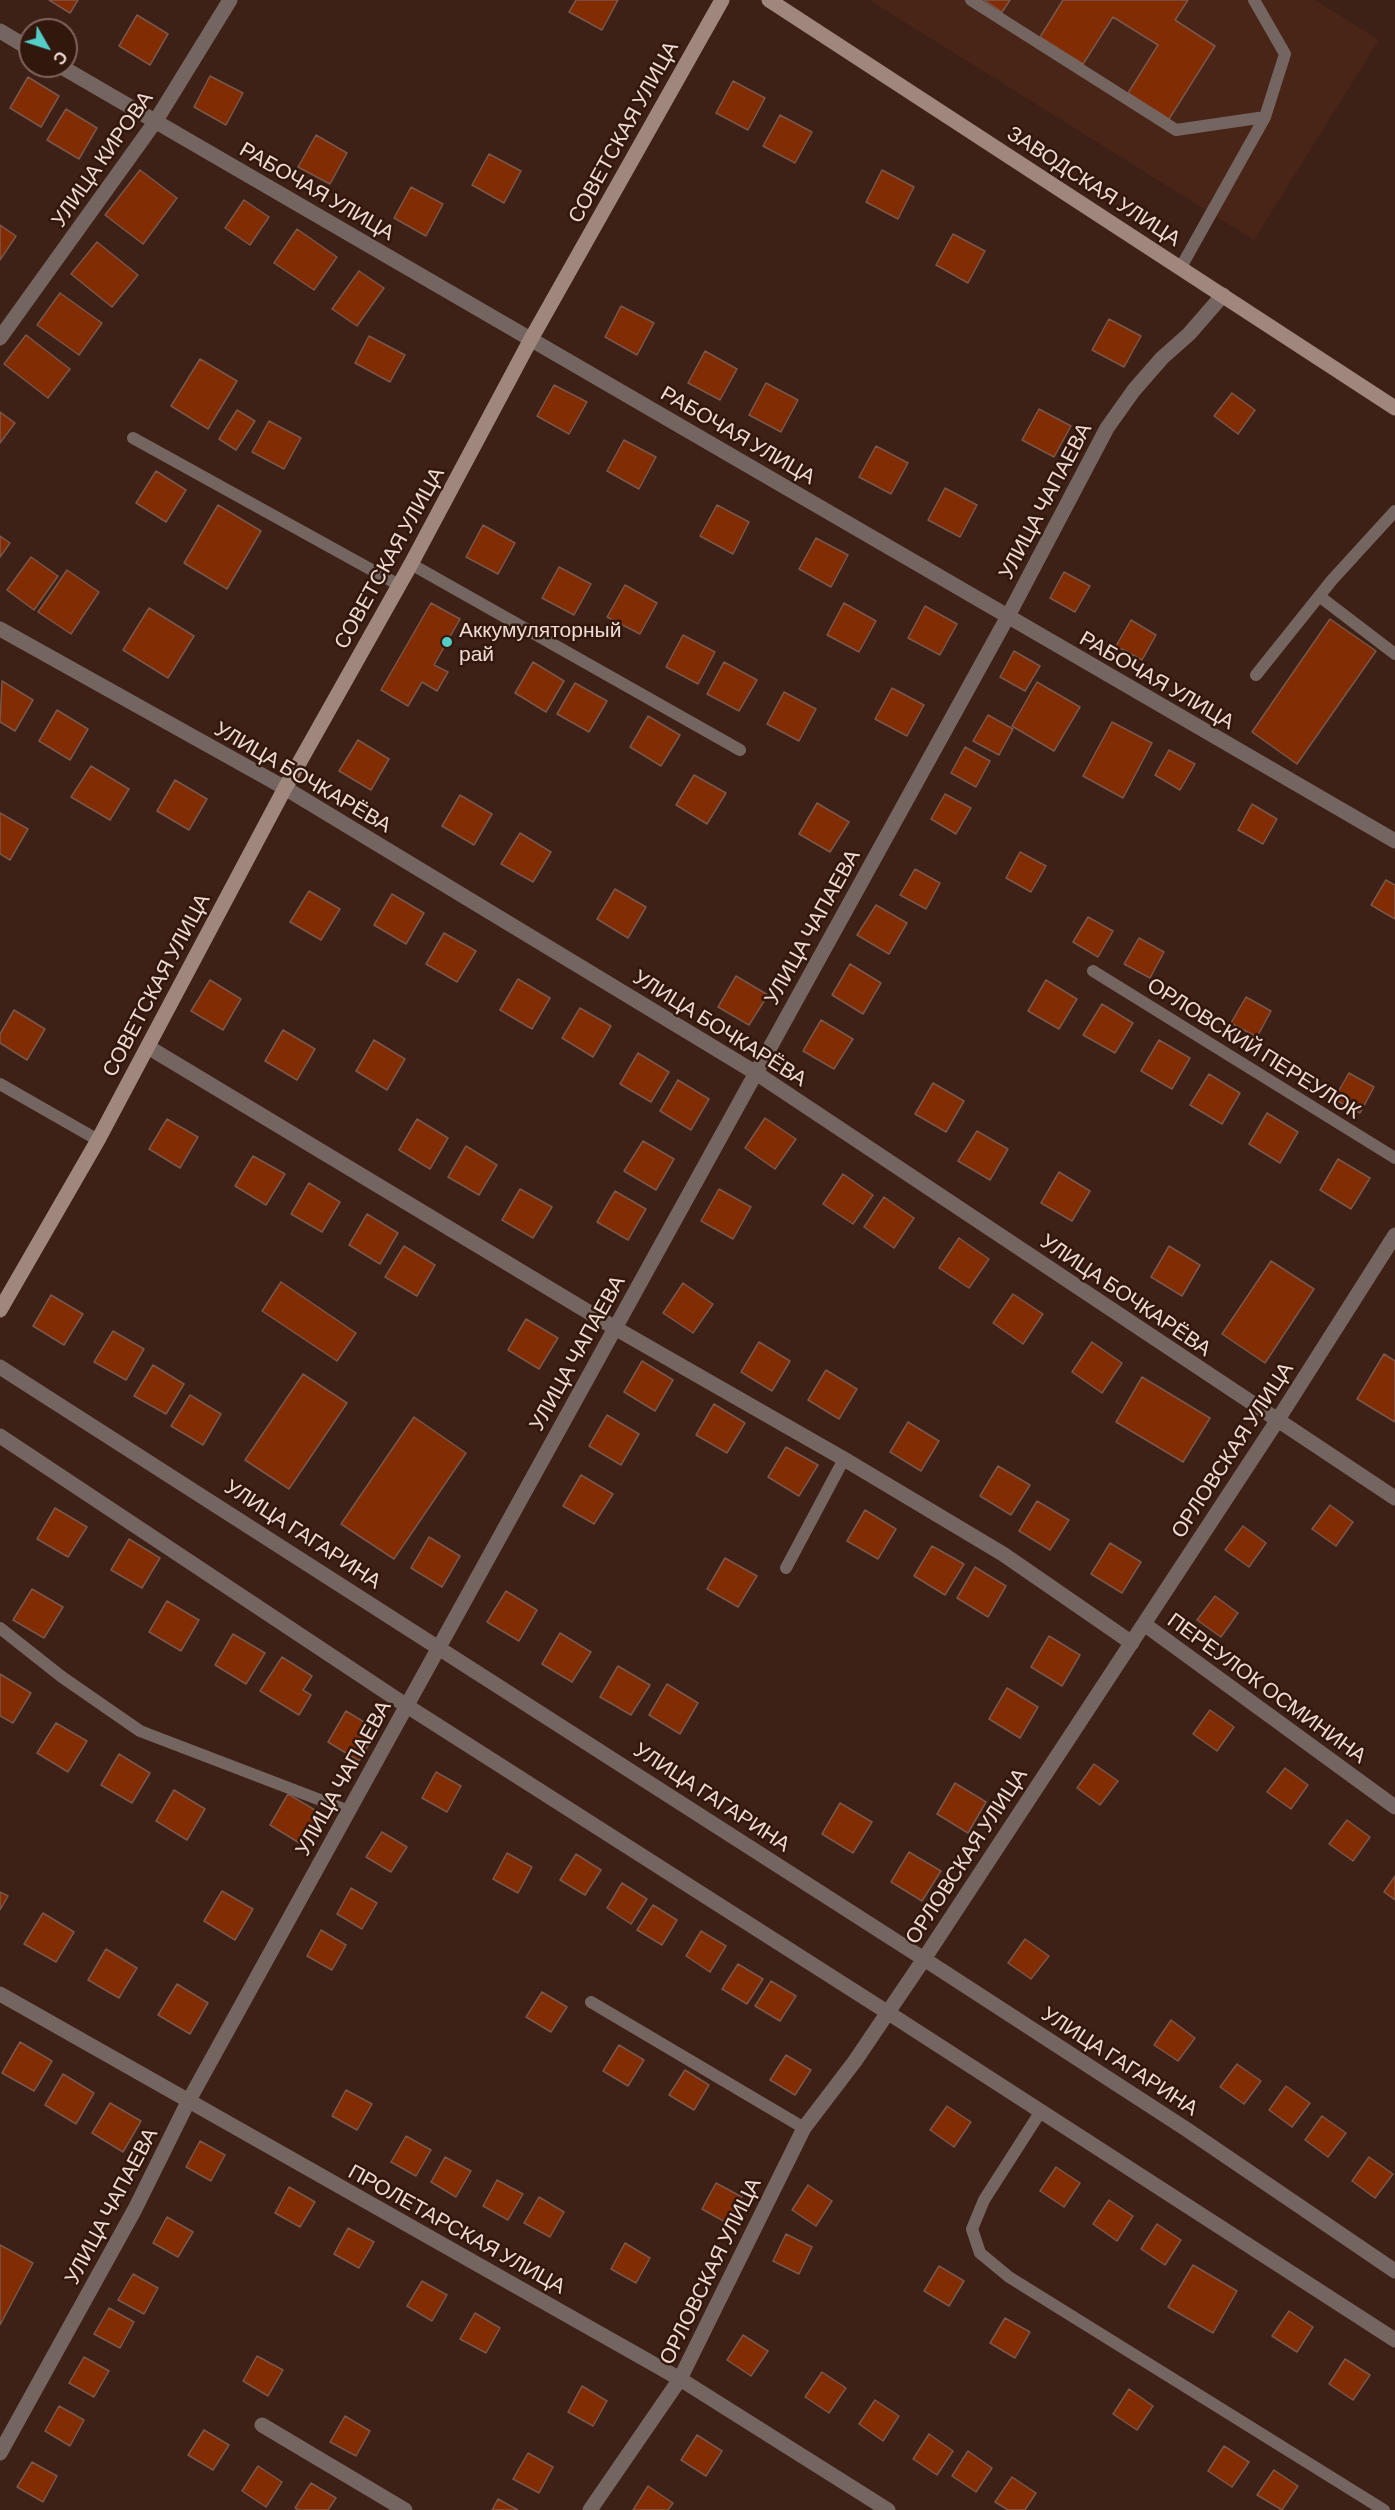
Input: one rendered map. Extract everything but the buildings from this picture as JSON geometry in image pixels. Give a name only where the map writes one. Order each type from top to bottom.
[{"type":"street","name":"УЛИЦА КИРОВА","points":[[0,338],[156,122],[230,0]]},
{"type":"street","name":"СОВЕТСКАЯ УЛИЦА","points":[[0,1310],[98,1140],[285,788],[411,564],[531,339],[722,0]]},
{"type":"street","name":"ЗАВОДСКАЯ УЛИЦА","points":[[769,0],[1395,408]]},
{"type":"street","points":[[0,31],[18,42]]},
{"type":"street","name":"РАБОЧАЯ УЛИЦА","points":[[78,76],[1007,618],[1395,841]]},
{"type":"street","name":"УЛИЦА ЧАПАЕВА","points":[[0,2453],[135,2209],[188,2102],[1007,618],[1107,428],[1134,390],[1162,358],[1189,334],[1223,295]]},
{"type":"street","name":"УЛИЦА БОЧКАРЁВА","points":[[0,628],[285,788],[756,1073],[1395,1498]]},
{"type":"street","points":[[147,1047],[615,1328],[844,1459],[1003,1554],[1132,1643]]},
{"type":"street","name":"ОРЛОВСКАЯ УЛИЦА","points":[[590,2510],[680,2379],[804,2128],[855,2061],[924,1959],[1277,1421],[1395,1235]]},
{"type":"street","name":"УЛИЦА ГАГАРИНА","points":[[0,1367],[439,1646],[924,1959],[1186,2129],[1395,2271]]},
{"type":"street","points":[[0,1436],[407,1706],[1395,2340]]},
{"type":"street","name":"ПЕРЕУЛОК ОСМИНИНА","points":[[1144,1624],[1395,1807]]},
{"type":"street","name":"ПРОЛЕТАРСКАЯ УЛИЦА","points":[[0,1994],[680,2379],[888,2510]]},
{"type":"street","points":[[262,2425],[405,2510]]},
{"type":"lane","points":[[971,0],[1176,130],[1265,117]]},
{"type":"lane","points":[[1180,267],[1265,117],[1285,54],[1254,0]]},
{"type":"lane","points":[[133,438],[399,585]]},
{"type":"lane","points":[[1256,675],[1319,596],[1395,511]]},
{"type":"lane","points":[[411,564],[740,750]]},
{"type":"lane","points":[[1319,596],[1395,654]]},
{"type":"lane","name":"ОРЛОВСКИЙ ПЕРЕУЛОК","points":[[1093,971],[1395,1158]]},
{"type":"lane","points":[[0,1084],[98,1140]]},
{"type":"lane","points":[[786,1568],[844,1459]]},
{"type":"lane","points":[[0,1628],[62,1677],[140,1731],[349,1811]]},
{"type":"lane","points":[[591,2002],[804,2128]]},
{"type":"lane","points":[[1041,2111],[980,2210],[972,2229],[980,2253],[1009,2277],[1384,2510]]},
{"type":"shaded area","points":[[869,0],[1315,0],[1379,40],[1254,240]]},
{"type":"place","name":"Аккумуляторный рай","points":[[447,642]]}]
